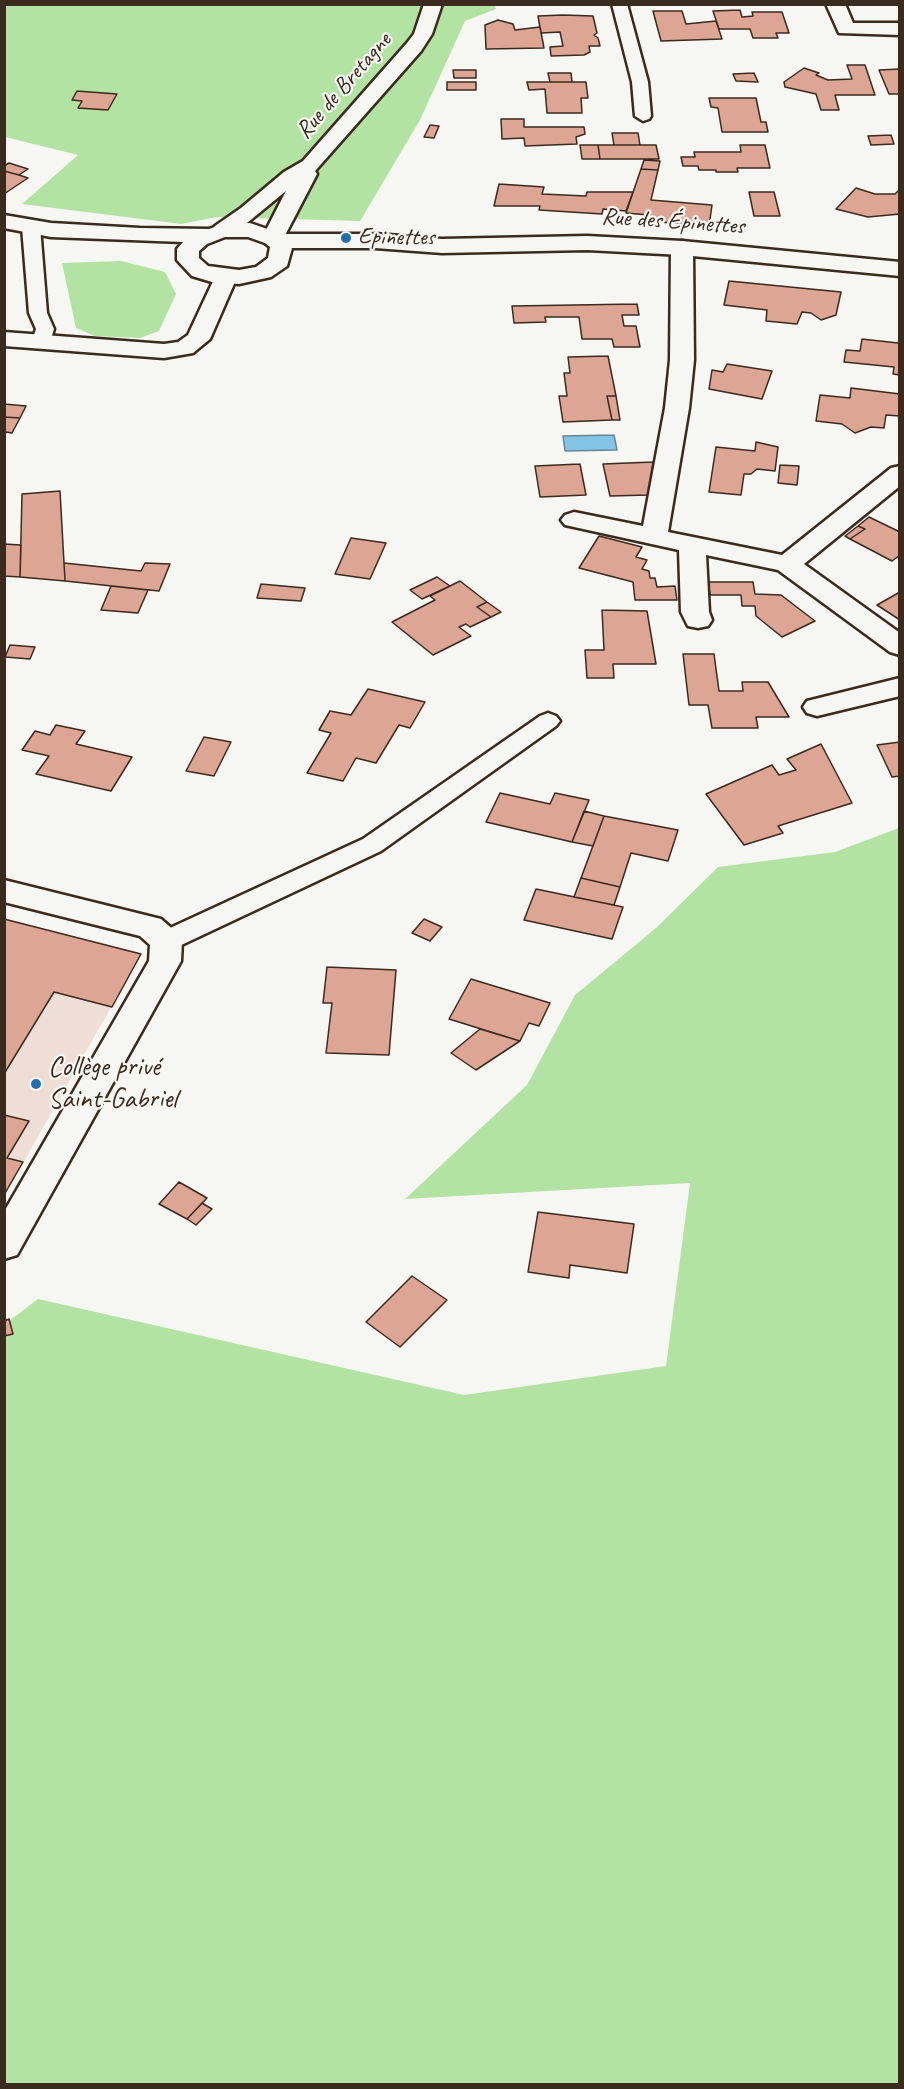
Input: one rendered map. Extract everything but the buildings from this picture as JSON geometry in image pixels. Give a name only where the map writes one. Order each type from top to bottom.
[{"type":"street","name":"Rue de Bretagne","points":[[191,266],[187,255],[188,249],[249,213],[291,176],[306,169],[414,47],[423,34],[433,4]]},
{"type":"street","points":[[835,4],[846,29],[898,20]]},
{"type":"street","name":"Rue de Bretagne","points":[[276,246],[288,206],[308,178],[306,169]]},
{"type":"street","points":[[4,221],[73,239],[164,257],[212,275],[226,277],[264,272],[276,246],[250,230],[140,235],[41,229]]},
{"type":"street","name":"Rue des Épinettes","points":[[276,246],[378,255],[442,246],[587,243],[682,248],[900,269]]},
{"type":"street","points":[[654,537],[677,408],[682,360],[682,248]]},
{"type":"street","points":[[4,339],[165,351],[185,348],[198,339],[226,277]]},
{"type":"street","points":[[787,564],[900,473]]},
{"type":"street","points":[[574,519],[787,564],[900,646]]},
{"type":"street","points":[[692,544],[695,612],[698,620]]},
{"type":"street","points":[[817,707],[900,687]]},
{"type":"street","points":[[4,891],[150,927],[166,941],[165,961],[4,1245]]},
{"type":"lane","points":[[619,4],[640,82],[643,116]]},
{"type":"lane","points":[[41,229],[38,313],[45,328],[42,341]]},
{"type":"lane","points":[[166,941],[372,845],[548,721]]},
{"type":"shaded area","name":"Collège privé Saint-Gabriel","points":[[5,919],[141,954],[5,1195]]},
{"type":"green space","points":[[494,4],[496,9],[465,21],[420,120],[360,221],[217,217],[181,224],[22,204],[78,155],[5,137],[5,5]]},
{"type":"green space","points":[[121,261],[165,272],[176,294],[159,331],[140,338],[95,336],[76,328],[62,263]]},
{"type":"green space","points":[[899,828],[899,2084],[5,2084],[5,1324],[38,1299],[464,1395],[666,1366],[690,1183],[405,1199],[527,1085],[575,995],[656,928],[718,867],[835,852]]},
{"type":"water","points":[[614,435],[617,450],[565,451],[563,436]]},
{"type":"place","name":"Epinettes","points":[[346,238]]},
{"type":"place","name":"Collège privé Saint-Gabriel","points":[[36,1084]]}]
